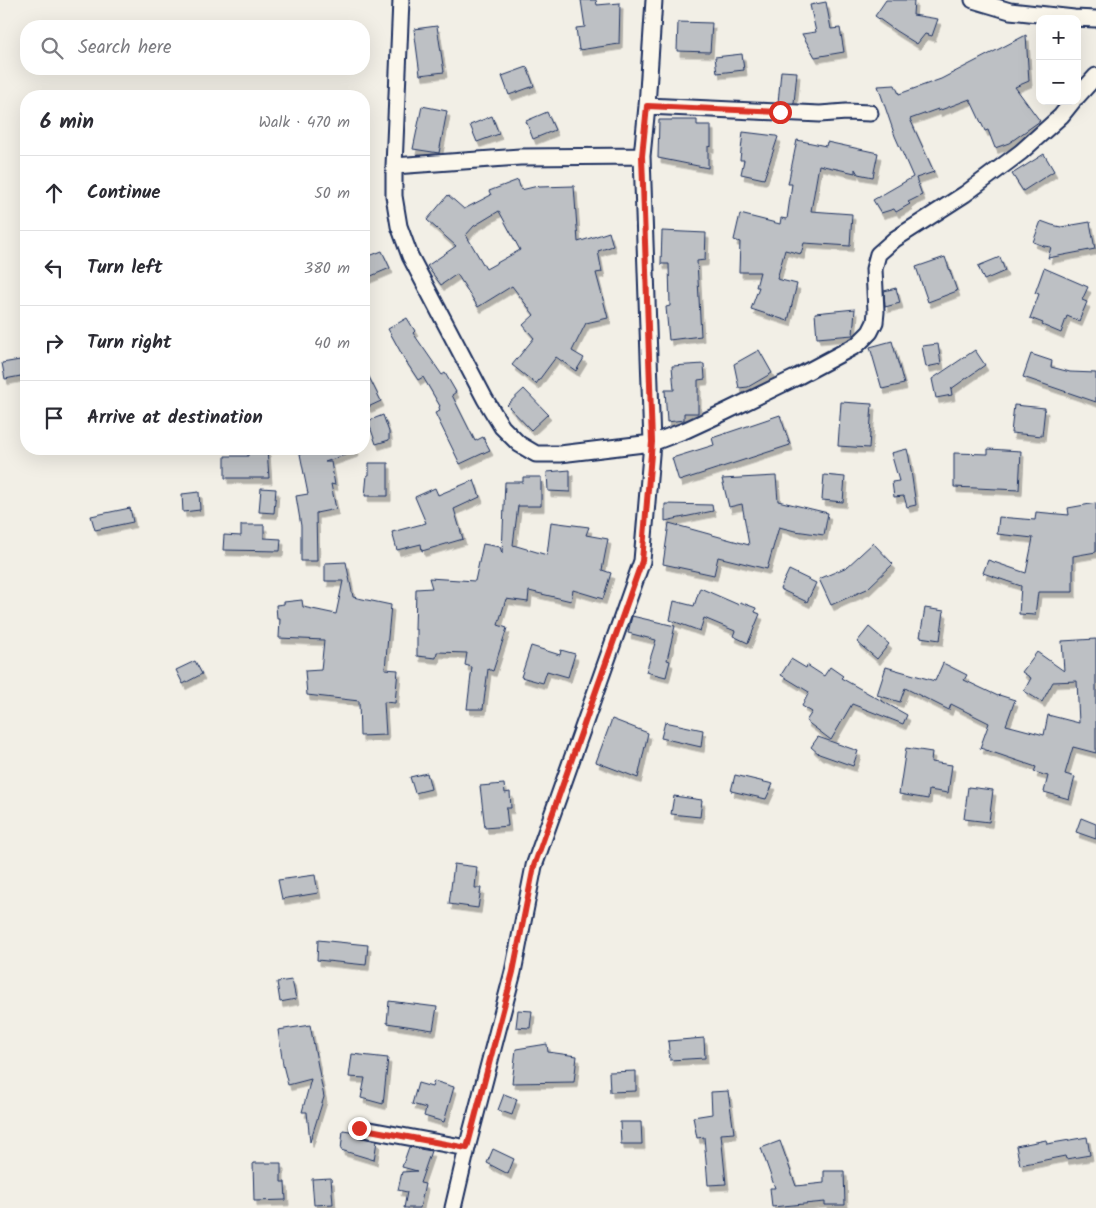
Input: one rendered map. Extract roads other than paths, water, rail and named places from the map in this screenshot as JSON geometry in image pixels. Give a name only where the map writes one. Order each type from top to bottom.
[{"type":"street","points":[[402,0],[394,166],[394,196],[399,226],[410,256],[485,399],[502,427],[519,444],[536,454],[560,454],[652,442],[686,430],[725,412],[857,345],[870,332],[875,322],[874,268],[878,254],[895,239],[965,194],[1021,152],[1071,105]]},
{"type":"street","points":[[453,1208],[513,972],[534,866],[642,561],[652,442],[642,156],[654,0]]},
{"type":"street","points":[[973,0],[1010,10],[1096,19]]},
{"type":"street","points":[[1081,93],[1096,76]]},
{"type":"street","points":[[647,106],[820,114],[870,113]]},
{"type":"street","points":[[394,166],[520,157],[642,156]]},
{"type":"street","points":[[359,1128],[467,1148]]}]
